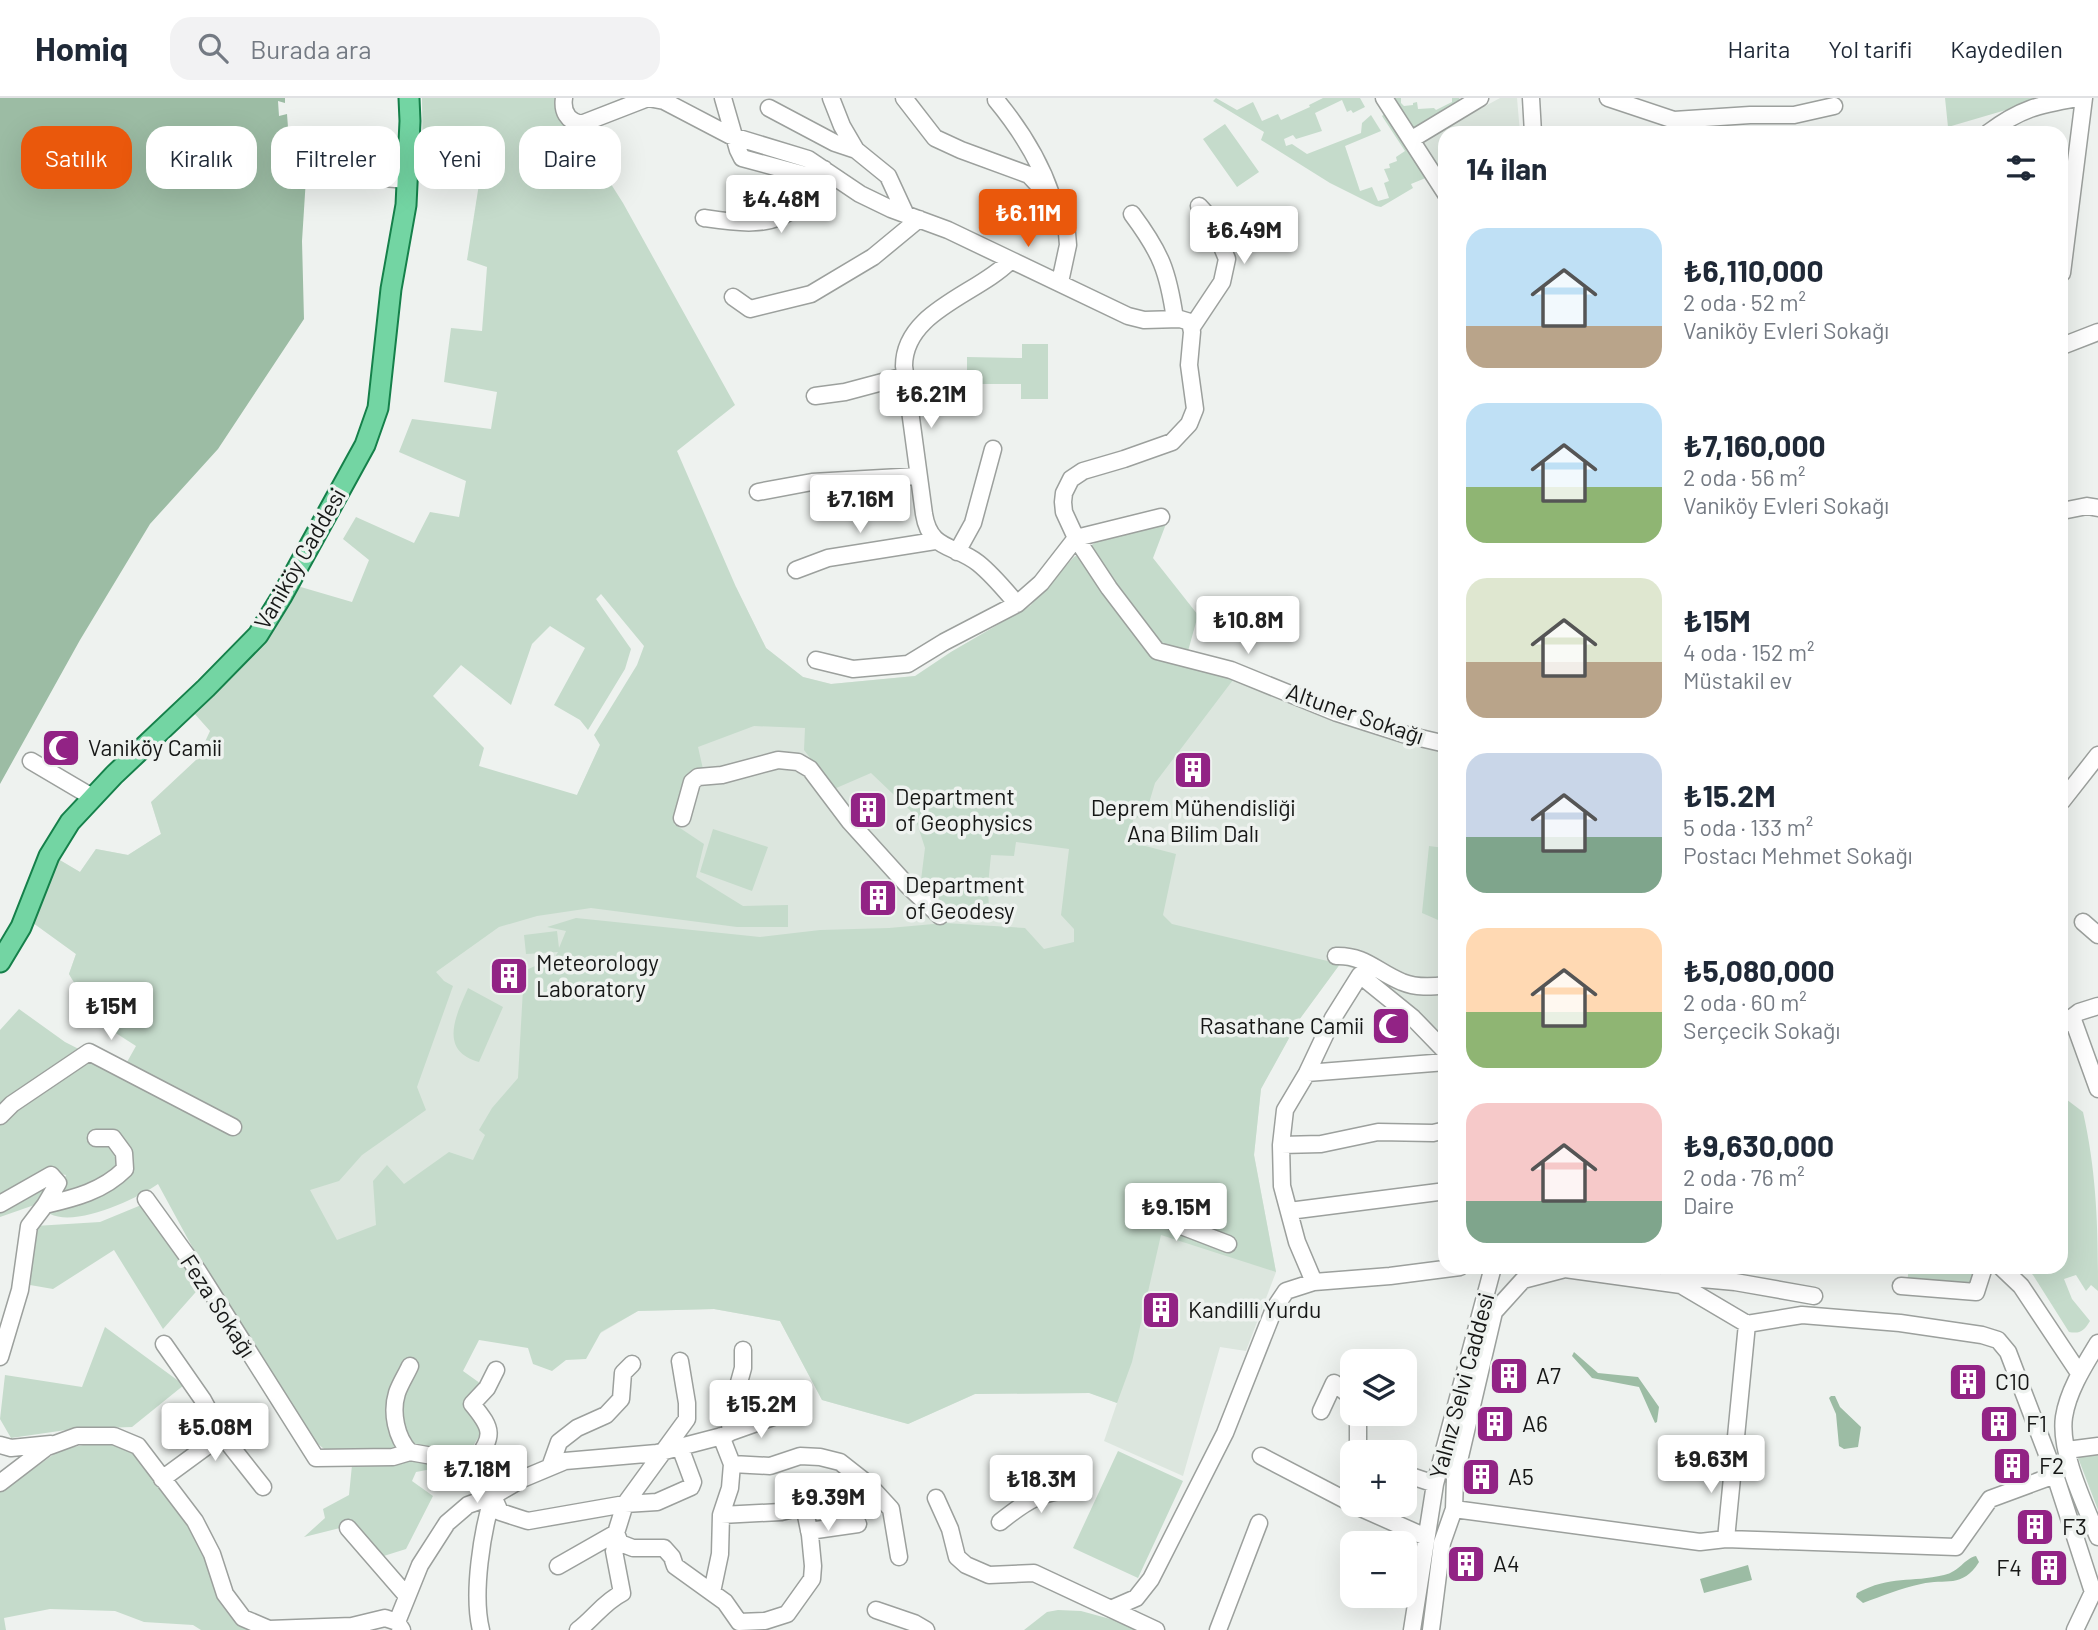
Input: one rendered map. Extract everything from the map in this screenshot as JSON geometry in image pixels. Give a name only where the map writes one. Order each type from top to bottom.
[{"type":"main road","name":"Vaniköy Caddesi","points":[[0,962],[21,927],[42,871],[56,843],[92,797],[248,646],[272,613],[371,432],[380,397],[387,321],[406,205],[408,98]]},
{"type":"main road","name":"Vaniköy Caddesi","points":[[387,321],[406,259],[417,207],[420,130],[418,98]]},
{"type":"street","points":[[564,98],[563,108],[567,116],[581,124],[648,98],[658,99],[735,137]]},
{"type":"street","points":[[723,98],[742,158],[820,174],[912,217],[965,238],[1128,316],[1156,321],[1175,319],[1190,322],[1192,327],[1222,282],[1227,259],[1210,218],[1199,206]]},
{"type":"street","points":[[831,98],[842,126],[856,150],[888,176],[912,217]]},
{"type":"street","points":[[904,98],[935,138],[1028,175],[1056,206],[1066,221],[1068,245],[1059,282]]},
{"type":"street","points":[[1384,98],[1438,181]]},
{"type":"street","points":[[1412,139],[1480,98]]},
{"type":"street","points":[[1531,98],[1533,126]]},
{"type":"street","points":[[1608,98],[1676,126]]},
{"type":"street","points":[[2002,126],[2034,106],[2078,98]]},
{"type":"street","points":[[2068,225],[2084,98]]},
{"type":"street","points":[[996,100],[1019,127],[1044,175],[1056,206]]},
{"type":"street","points":[[1684,126],[1750,115],[1794,115],[1834,106]]},
{"type":"street","points":[[769,108],[835,143],[856,150]]},
{"type":"street","points":[[704,218],[733,222],[783,216],[794,207],[820,174]]},
{"type":"street","points":[[400,179],[408,180]]},
{"type":"street","points":[[1132,214],[1154,244],[1170,281],[1175,319]]},
{"type":"street","points":[[733,297],[750,309],[811,294],[873,257],[912,217]]},
{"type":"street","points":[[1010,261],[939,310],[917,330],[905,352],[905,376],[925,522],[930,535],[935,541],[985,569],[1017,604]]},
{"type":"street","name":"Altuner Sokağı","points":[[1192,327],[1189,366],[1195,409],[1189,424],[1172,442],[1083,471],[1071,479],[1063,502],[1064,512],[1076,538],[1109,588],[1157,651],[1231,670],[1337,713],[1438,742]]},
{"type":"street","points":[[2068,344],[2098,332]]},
{"type":"street","points":[[815,396],[845,392],[905,376]]},
{"type":"street","points":[[957,552],[973,523],[993,449]]},
{"type":"street","points":[[758,492],[812,482],[918,476]]},
{"type":"street","points":[[2068,510],[2087,506],[2098,508]]},
{"type":"street","points":[[817,660],[853,669],[908,664],[1017,604],[1041,583],[1076,538],[1161,517]]},
{"type":"street","points":[[796,570],[828,558],[935,541]]},
{"type":"street","points":[[2068,793],[2098,755]]},
{"type":"street","points":[[682,818],[692,782],[698,777],[722,775],[778,760],[798,762],[810,769],[850,822],[907,885],[940,916]]},
{"type":"street","points":[[32,761],[92,797]]},
{"type":"street","points":[[2083,922],[2098,935]]},
{"type":"street","points":[[1336,956],[1351,956],[1403,983],[1426,987],[1438,986]]},
{"type":"street","points":[[1314,1282],[1297,1242],[1282,1186],[1281,1144],[1285,1110],[1307,1073],[1333,1018],[1360,975],[1413,1018],[1438,1044]]},
{"type":"street","points":[[2068,1020],[2079,1012],[2098,1006]]},
{"type":"street","points":[[2068,1023],[2098,1089]]},
{"type":"street","points":[[0,1116],[12,1104],[89,1052],[233,1127]]},
{"type":"street","points":[[1307,1073],[1438,1063]]},
{"type":"street","points":[[1281,1144],[1321,1144],[1378,1132],[1438,1132]]},
{"type":"street","points":[[45,1205],[78,1197],[111,1183],[125,1169],[124,1153],[113,1138],[96,1138]]},
{"type":"street","points":[[0,1205],[51,1175],[58,1183],[29,1226],[20,1290],[0,1357]]},
{"type":"street","points":[[1289,1211],[1438,1192]]},
{"type":"street","name":"Feza Sokağı","points":[[146,1199],[198,1270],[316,1458],[393,1457],[410,1452],[438,1457],[472,1468]]},
{"type":"street","points":[[1153,1200],[1176,1224],[1228,1244]]},
{"type":"street","points":[[1113,1608],[1136,1598],[1151,1579],[1225,1433],[1274,1309],[1286,1291],[1314,1282],[1438,1270]]},
{"type":"street","name":"Yalnız Selvi Caddesi","points":[[1412,1630],[1435,1484],[1491,1274]]},
{"type":"street","points":[[1431,1630],[1442,1544],[1454,1509],[1455,1478],[1494,1312],[1523,1280],[1546,1274]]},
{"type":"street","points":[[1601,1274],[1681,1285],[1747,1324],[1802,1315],[1900,1324],[1982,1335],[1998,1340],[2008,1352],[2055,1475],[2094,1592],[2075,1630]]},
{"type":"street","points":[[1652,1274],[1735,1282],[1814,1296]]},
{"type":"street","points":[[1901,1286],[1976,1292],[1982,1274]]},
{"type":"street","points":[[2008,1274],[2028,1295],[2079,1373]]},
{"type":"street","points":[[1726,1539],[1747,1324]]},
{"type":"street","points":[[2098,1343],[2079,1373],[2064,1418],[2068,1462],[2098,1537]]},
{"type":"street","points":[[164,1345],[202,1400],[222,1435],[263,1487]]},
{"type":"street","points":[[712,1592],[720,1554],[721,1515],[730,1488],[732,1464],[726,1434],[727,1401],[738,1386],[743,1368],[743,1350]]},
{"type":"street","points":[[578,1630],[590,1622],[608,1601],[622,1593],[614,1551],[625,1504],[688,1419],[688,1403],[680,1360]]},
{"type":"street","points":[[550,1467],[559,1442],[577,1428],[606,1415],[621,1399],[623,1373],[632,1364]]},
{"type":"street","points":[[410,1366],[397,1393],[396,1418],[400,1442],[410,1452]]},
{"type":"street","points":[[496,1370],[487,1388],[472,1404],[488,1423],[489,1439],[472,1468],[493,1496],[500,1512],[527,1521],[625,1504],[657,1502],[691,1487],[693,1482],[680,1447]]},
{"type":"street","points":[[1321,1411],[1334,1383],[1340,1388]]},
{"type":"street","points":[[0,1483],[47,1447],[77,1436],[114,1436],[138,1446],[195,1521],[212,1554],[225,1594],[243,1618],[270,1629],[352,1626],[385,1618],[399,1626],[420,1564],[447,1523],[468,1505],[493,1496],[565,1461],[664,1451],[726,1434],[779,1415]]},
{"type":"street","points":[[162,1479],[222,1435]]},
{"type":"street","points":[[0,1445],[11,1448],[57,1443]]},
{"type":"street","points":[[2067,1450],[2098,1446]]},
{"type":"street","points":[[732,1464],[770,1466],[800,1456],[840,1462],[861,1478],[891,1509],[899,1558]]},
{"type":"street","points":[[1261,1456],[1340,1498]]},
{"type":"street","points":[[1454,1509],[1700,1542],[1726,1539],[1956,1547],[1990,1499],[2055,1475]]},
{"type":"street","points":[[1417,1479],[1435,1484]]},
{"type":"street","points":[[1000,1522],[1021,1505],[1040,1495],[1060,1490],[1077,1490]]},
{"type":"street","points":[[721,1515],[781,1512],[849,1495]]},
{"type":"street","points":[[481,1630],[478,1594],[485,1522],[493,1496]]},
{"type":"street","points":[[936,1499],[950,1529],[957,1557],[966,1565],[989,1575],[1034,1573],[1156,1630]]},
{"type":"street","points":[[618,1538],[633,1548],[664,1548],[675,1566],[725,1602],[739,1622],[765,1620],[787,1614],[812,1579],[813,1566],[804,1506]]},
{"type":"street","points":[[1380,1517],[1426,1537]]},
{"type":"street","points":[[1219,1630],[1259,1523]]},
{"type":"street","points":[[809,1531],[858,1524]]},
{"type":"street","points":[[348,1528],[407,1596]]},
{"type":"street","points":[[558,1566],[618,1538]]},
{"type":"street","points":[[876,1610],[926,1630]]},
{"type":"street","points":[[787,1614],[793,1630]]},
{"type":"shaded area","points":[[0,98],[285,98],[285,103],[278,101],[279,116],[287,114],[288,126],[271,126],[271,189],[305,189],[302,241],[304,319],[218,449],[150,524],[80,640],[0,784]]},
{"type":"shaded area","points":[[422,98],[559,98],[559,117],[568,126],[519,126],[519,189],[614,189],[623,203],[735,405],[677,451],[736,587],[766,648],[803,677],[831,684],[915,676],[1030,606],[1074,557],[1111,532],[1169,516],[1153,558],[1198,615],[1185,662],[1236,676],[1155,783],[1146,813],[1133,820],[1130,842],[1176,854],[1163,915],[1172,924],[1340,964],[1299,1020],[1261,1089],[1254,1155],[1276,1272],[1161,1235],[1132,1362],[1117,1403],[1089,1393],[975,1394],[908,1424],[822,1400],[780,1321],[714,1309],[638,1311],[601,1332],[586,1359],[566,1360],[552,1371],[533,1364],[528,1348],[479,1340],[463,1371],[484,1386],[471,1400],[487,1423],[463,1463],[416,1472],[412,1481],[433,1496],[406,1549],[371,1560],[344,1527],[304,1537],[325,1518],[323,1509],[349,1495],[353,1455],[329,1453],[313,1440],[232,1320],[158,1184],[121,1204],[75,1217],[50,1214],[66,1175],[54,1173],[0,1199],[0,1030],[19,1009],[65,1042],[122,1071],[136,1046],[97,1021],[69,974],[76,954],[29,920],[58,859],[80,872],[96,849],[128,855],[161,834],[151,802],[197,759],[210,731],[193,712],[294,585],[352,602],[369,560],[343,539],[356,517],[414,543],[430,512],[459,517],[466,481],[399,452],[412,419],[491,429],[497,392],[444,382],[451,328],[482,331],[487,267],[467,260],[478,189],[505,189],[505,126],[422,126]],"holes":[[[601,594],[644,646],[637,665],[594,735],[600,745],[577,795],[479,766],[484,748],[433,696],[461,665],[511,705],[532,644],[550,626],[585,648],[554,705],[580,720],[588,730],[625,669],[631,649],[596,599]],[[754,726],[805,728],[804,750],[834,789],[871,773],[914,814],[925,848],[920,888],[940,905],[989,911],[991,855],[1014,856],[1016,842],[1069,849],[1061,915],[1074,929],[1074,942],[1044,949],[1025,928],[945,923],[820,930],[760,937],[576,918],[547,927],[566,931],[559,948],[557,931],[524,935],[526,954],[558,952],[555,957],[524,971],[518,1078],[492,1108],[479,1130],[485,1135],[473,1160],[449,1152],[404,1184],[387,1165],[373,1181],[376,1225],[337,1240],[310,1190],[339,1181],[362,1155],[426,1110],[417,1087],[453,986],[436,972],[499,927],[537,916],[591,908],[737,927],[788,927],[788,905],[743,906],[696,877],[704,844],[674,824],[688,778],[703,769],[698,747]]]},
{"type":"shaded area","points":[[1216,98],[1237,110],[1253,102],[1262,121],[1278,114],[1281,120],[1323,98],[1360,98],[1365,107],[1353,113],[1351,110],[1347,112],[1342,100],[1315,113],[1322,131],[1296,139],[1293,135],[1284,139],[1286,146],[1292,144],[1307,154],[1361,133],[1362,123],[1371,115],[1381,131],[1345,146],[1360,191],[1372,187],[1378,201],[1389,198],[1384,183],[1389,181],[1384,169],[1390,168],[1389,164],[1397,161],[1396,157],[1405,151],[1382,116],[1385,113],[1428,177],[1411,184],[1413,188],[1381,207],[1376,206],[1330,183],[1261,140],[1264,132],[1213,101]]},
{"type":"shaded area","points":[[1391,98],[1401,98],[1404,106],[1417,102],[1418,109],[1436,110],[1452,102],[1452,98],[1459,98],[1461,101],[1413,128]]},
{"type":"shaded area","points":[[1500,98],[1517,98],[1519,126],[1449,126]]},
{"type":"shaded area","points":[[1945,98],[2047,98],[1951,126],[1948,126]]},
{"type":"shaded area","points":[[1225,124],[1259,172],[1237,187],[1203,139]]},
{"type":"shaded area","points":[[1438,132],[1438,169],[1421,141]]},
{"type":"shaded area","points":[[1022,344],[1048,344],[1048,399],[1021,399],[1021,384],[967,384],[967,357],[1022,358]]},
{"type":"shaded area","points":[[1074,557],[1158,660],[1185,662],[1438,748],[1438,1046],[1357,970],[1340,964],[1299,1020],[1261,1088],[1254,1155],[1276,1272],[1246,1351],[1220,1347],[1183,1476],[1104,1441],[1117,1403],[1090,1393],[975,1394],[908,1424],[822,1400],[780,1321],[714,1309],[638,1311],[572,1350],[502,1326],[398,1353],[262,1105],[97,1021],[69,974],[76,954],[29,920],[58,859],[80,872],[96,849],[128,855],[161,834],[151,802],[577,795],[600,745],[736,587],[766,648],[803,677],[831,684],[916,676],[951,652],[1030,606]]},
{"type":"shaded area","points":[[713,829],[768,847],[752,891],[700,872]]},
{"type":"shaded area","points":[[1429,846],[1438,847],[1438,920],[1422,913]]},
{"type":"shaded area","points":[[468,988],[503,1007],[479,1062],[466,1057],[458,1050],[454,1041],[455,1020]]},
{"type":"shaded area","points":[[2068,1101],[2083,1112],[2096,1201],[2098,1291],[2091,1285],[2086,1291],[2076,1275],[2064,1279],[2072,1299],[2090,1321],[2084,1329],[2076,1333],[2069,1332],[2033,1275],[2068,1274]]},
{"type":"shaded area","points":[[45,1186],[43,1202],[0,1217],[0,1207]]},
{"type":"shaded area","points":[[151,1201],[202,1285],[163,1329],[114,1250],[53,1289],[30,1285],[35,1226],[100,1222]]},
{"type":"shaded area","points":[[1908,1274],[1975,1274],[1972,1286],[1907,1283]]},
{"type":"shaded area","points":[[105,1327],[184,1385],[132,1427],[73,1429],[11,1438],[0,1419],[5,1375],[82,1387]]},
{"type":"shaded area","points":[[1574,1352],[1598,1373],[1638,1377],[1659,1407],[1657,1422],[1655,1423],[1639,1387],[1592,1378],[1572,1356]]},
{"type":"shaded area","points":[[1835,1396],[1840,1407],[1861,1427],[1858,1447],[1844,1449],[1839,1446],[1836,1414],[1829,1398]]},
{"type":"shaded area","points":[[120,1437],[166,1488],[205,1553],[220,1603],[236,1624],[250,1630],[201,1630],[193,1625],[144,1622],[115,1611],[50,1609],[4,1618],[6,1630],[0,1630],[0,1492],[60,1450]]},
{"type":"shaded area","points":[[1118,1451],[1183,1481],[1138,1578],[1073,1548]]},
{"type":"shaded area","points":[[2098,1452],[2098,1510],[2077,1455]]},
{"type":"shaded area","points":[[1976,1556],[1979,1562],[1960,1579],[1930,1582],[1863,1603],[1856,1597],[1857,1593],[1880,1584],[1949,1573]]},
{"type":"shaded area","points":[[1748,1565],[1752,1580],[1704,1593],[1700,1579]]},
{"type":"shaded area","points":[[1081,1611],[1136,1626],[1135,1630],[1024,1630],[1047,1612]]},
{"type":"place","name":"Vaniköy Camii","points":[[61,748]]},
{"type":"place","name":"Deprem Mühendisliği Ana Bilim Dalı","points":[[1193,770]]},
{"type":"place","name":"Department of Geophysics","points":[[868,810]]},
{"type":"place","name":"Department of Geodesy","points":[[878,898]]},
{"type":"place","name":"Meteorology Laboratory","points":[[509,976]]},
{"type":"place","name":"Rasathane Camii","points":[[1391,1026]]},
{"type":"place","name":"Kandilli Yurdu","points":[[1161,1310]]},
{"type":"place","name":"A7","points":[[1509,1376]]},
{"type":"place","name":"C10","points":[[1968,1382]]},
{"type":"place","name":"A6","points":[[1495,1424]]},
{"type":"place","name":"F1","points":[[1999,1424]]},
{"type":"place","name":"F2","points":[[2012,1466]]},
{"type":"place","name":"A5","points":[[1481,1477]]},
{"type":"place","name":"F3","points":[[2035,1527]]},
{"type":"place","name":"A4","points":[[1466,1564]]},
{"type":"place","name":"F4","points":[[2049,1568]]}]
